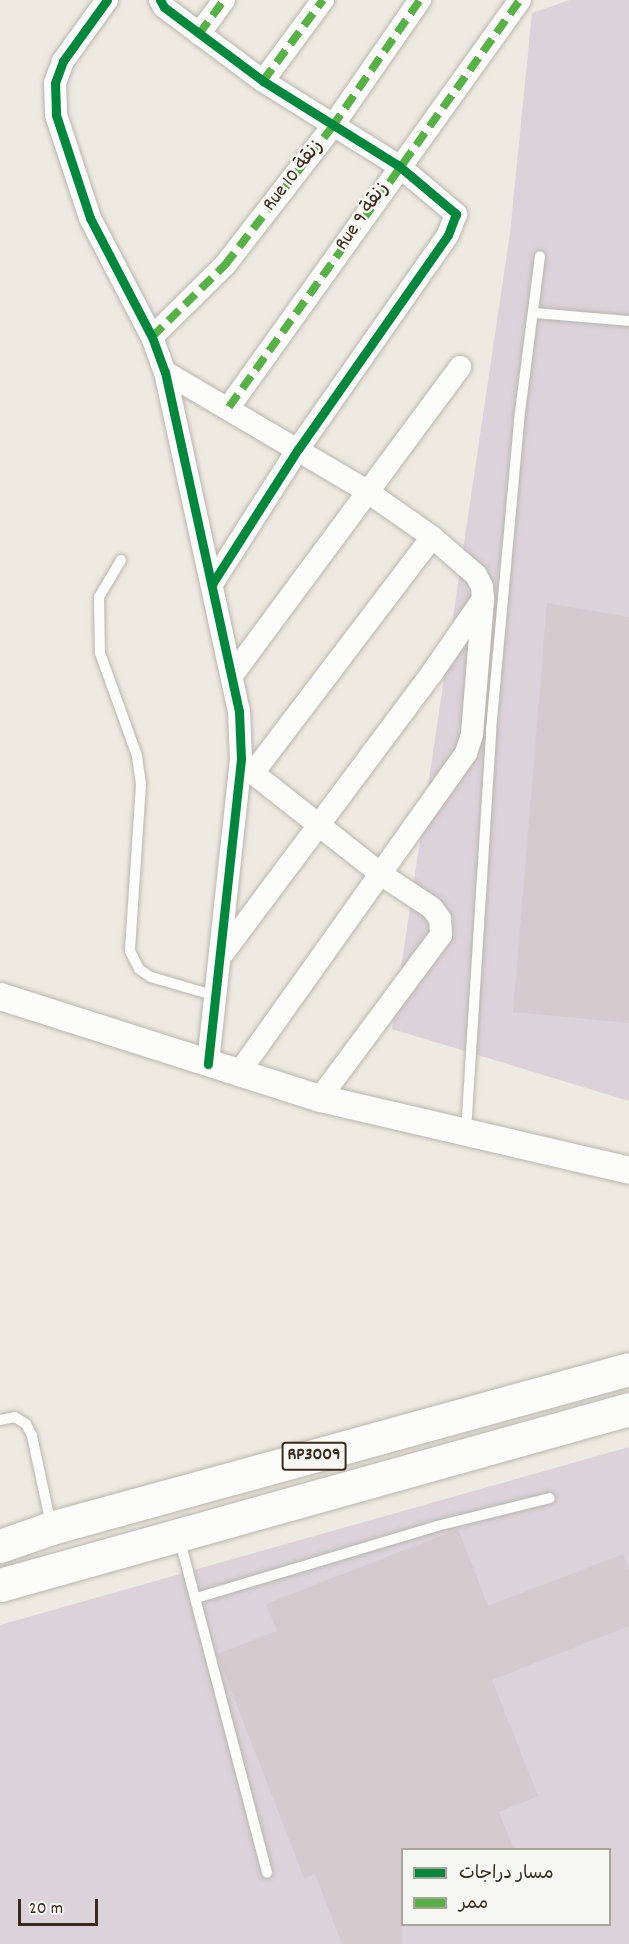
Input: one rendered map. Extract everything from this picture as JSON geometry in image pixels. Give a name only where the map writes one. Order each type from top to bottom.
[{"type":"main road","name":"RP3009","points":[[0,1546],[51,1528],[629,1368]]},
{"type":"main road","name":"RP3009","points":[[0,1585],[629,1409]]},
{"type":"street","points":[[107,0],[63,61],[55,83],[56,115],[90,218],[152,337],[165,372],[232,675],[247,766],[208,1064]]},
{"type":"street","points":[[160,0],[199,34],[263,81],[332,127],[399,166],[452,207],[455,223],[298,449],[212,584]]},
{"type":"street","points":[[199,34],[224,0]]},
{"type":"street","points":[[263,81],[323,0]]},
{"type":"street","name":"Rue 10 زنقة","points":[[152,337],[225,265],[332,127],[420,0]]},
{"type":"street","name":"Rue 9 زنقة","points":[[228,407],[520,0]]},
{"type":"street","points":[[232,675],[365,490],[460,367]]},
{"type":"street","points":[[165,372],[228,407],[365,490],[432,537],[476,574],[483,599],[472,734],[466,753],[382,875],[238,1074]]},
{"type":"street","points":[[247,766],[432,537]]},
{"type":"street","points":[[223,953],[318,822],[432,673],[483,599]]},
{"type":"street","points":[[247,766],[382,875],[432,908],[440,919],[441,935],[320,1098]]},
{"type":"street","points":[[0,996],[238,1074],[320,1098],[629,1170]]},
{"type":"lane","points":[[466,1133],[492,719],[519,420],[540,256]]},
{"type":"lane","points":[[534,313],[629,321]]},
{"type":"lane","points":[[121,560],[99,597],[100,653],[137,756],[141,784],[130,951],[140,969],[151,977],[218,996]]},
{"type":"lane","points":[[0,1420],[15,1417],[26,1424],[32,1436],[51,1528]]},
{"type":"lane","points":[[196,1598],[437,1526],[550,1498]]},
{"type":"lane","points":[[178,1534],[267,1873]]},
{"type":"shaded area","points":[[570,0],[629,0],[629,1101],[392,1029],[510,233],[532,13]]},
{"type":"shaded area","points":[[629,1447],[629,1944],[0,1944],[0,1625]]},
{"type":"building","points":[[547,603],[629,617],[629,1023],[513,1012]]},
{"type":"building","points":[[458,1529],[488,1606],[623,1554],[629,1570],[629,1626],[492,1680],[538,1796],[499,1812],[513,1848],[401,1848],[402,1944],[342,1944],[315,1874],[304,1878],[217,1654],[277,1631],[266,1604]]},
{"type":"marked path","points":[[199,34],[224,0]]},
{"type":"marked path","points":[[263,81],[323,0]]},
{"type":"marked path","points":[[152,337],[225,265],[332,127],[420,0]]},
{"type":"marked path","points":[[229,407],[520,0]]},
{"type":"cycle path","points":[[107,0],[63,61],[55,83],[56,115],[90,218],[152,337],[165,372],[239,711],[241,759],[208,1064]]},
{"type":"cycle path","points":[[160,0],[164,7],[263,81],[399,166],[456,214],[448,235],[298,449],[212,584]]}]
